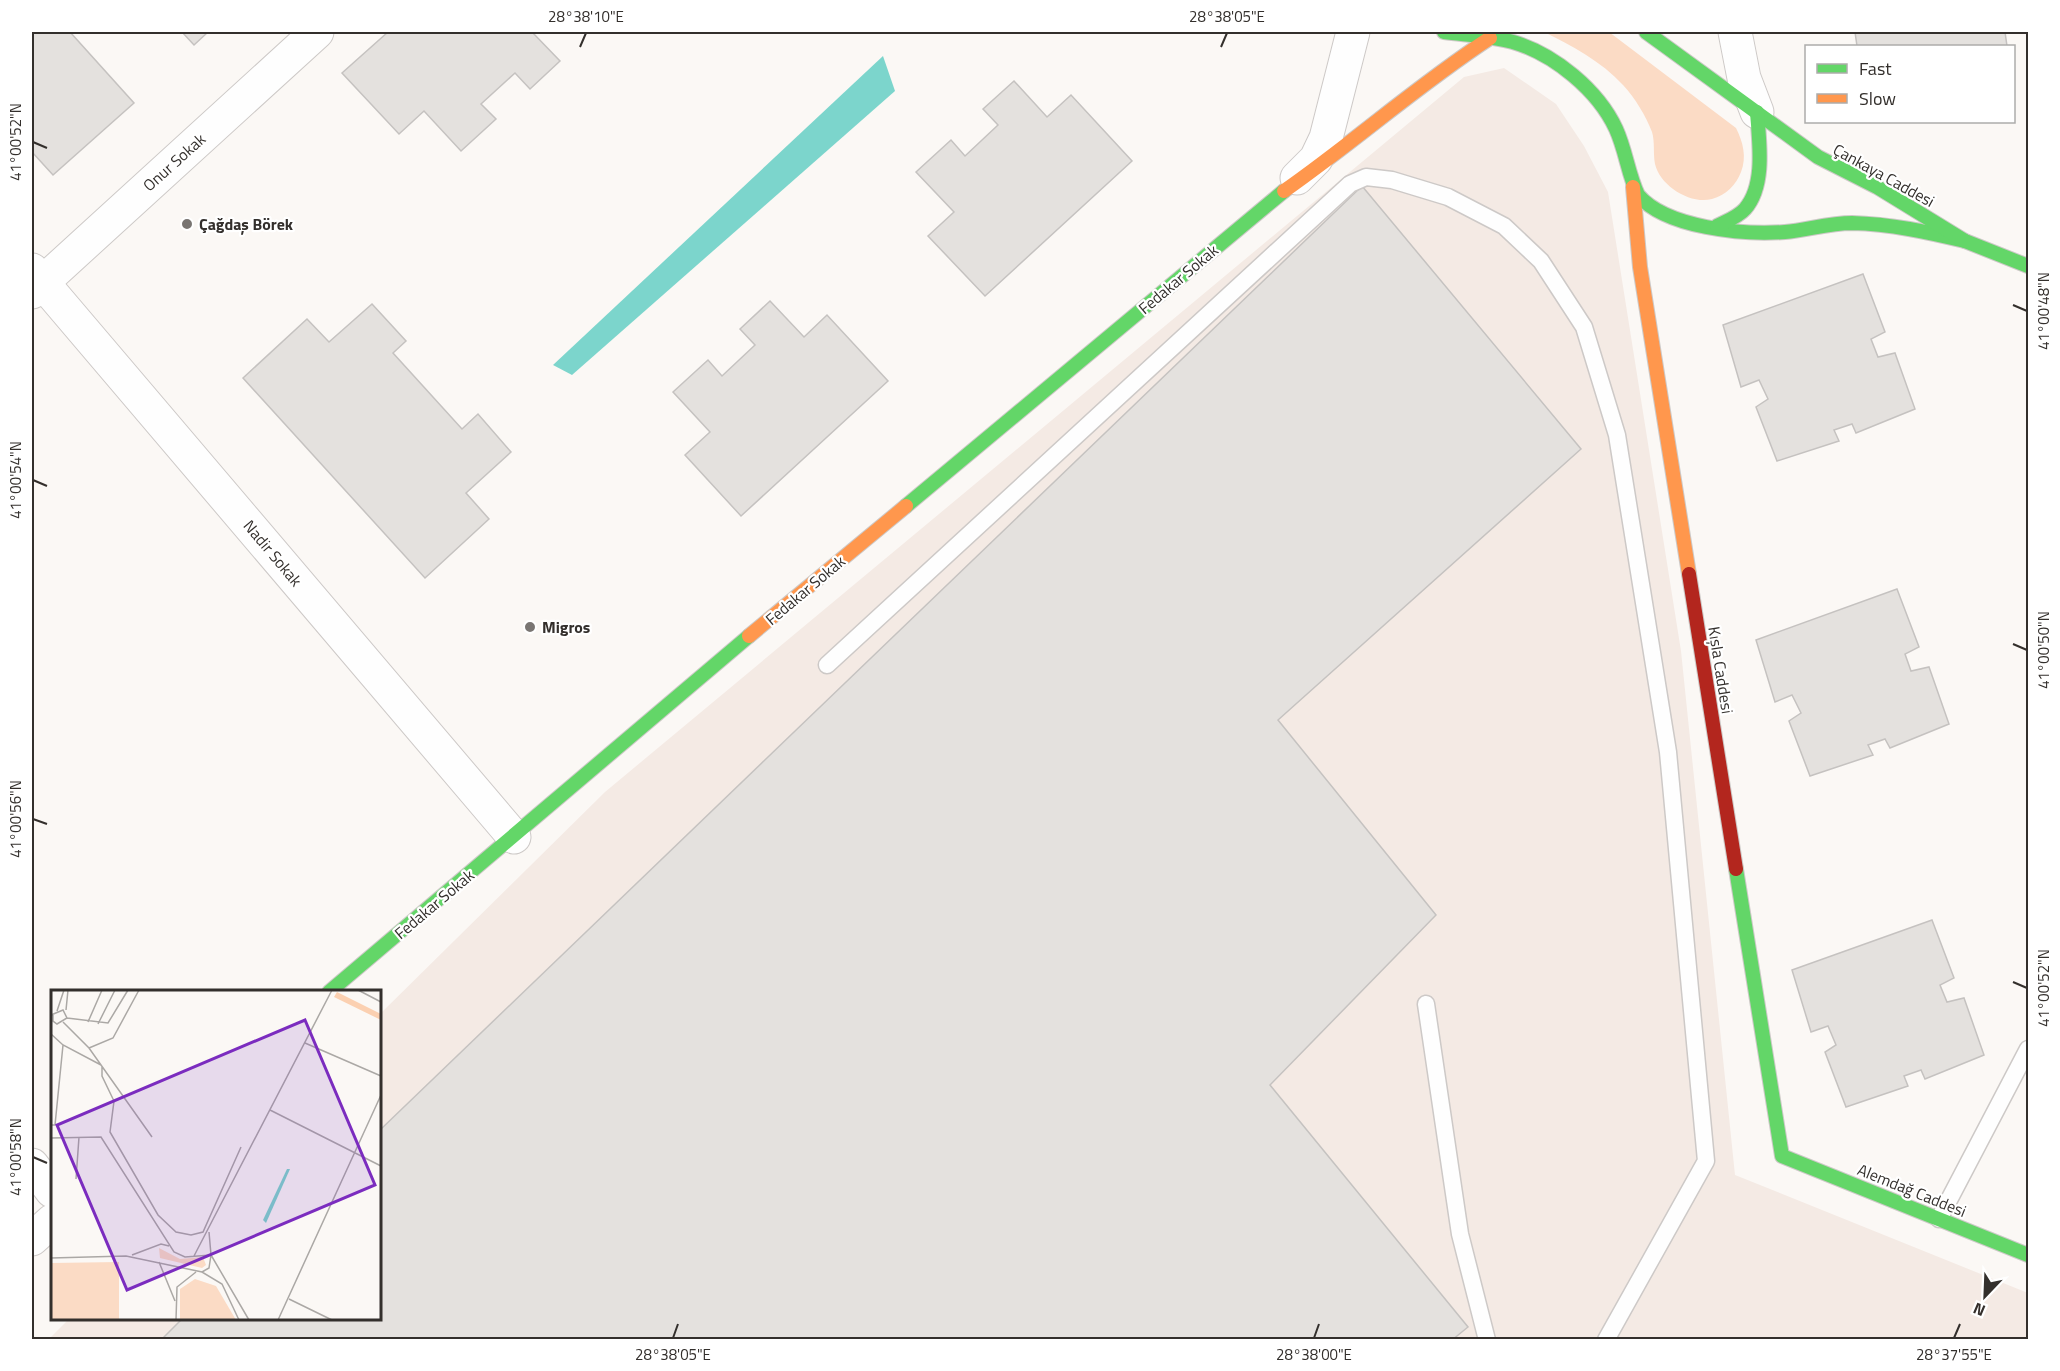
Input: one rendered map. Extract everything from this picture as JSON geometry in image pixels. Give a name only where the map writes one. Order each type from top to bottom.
[{"type":"main road","points":[[1444,32],[1516,44],[1550,60],[1582,86],[1615,128],[1633,187],[1654,211],[1685,222],[1778,232],[1847,223],[1887,225],[1965,241]]},
{"type":"main road","name":"Çankaya Caddesi","points":[[1646,32],[1818,157],[1877,187],[1965,241],[2028,266]]},
{"type":"main road","name":"Fedakar Sokak","points":[[331,990],[741,643],[1284,191],[1344,149],[1434,75],[1490,38]]},
{"type":"main road","points":[[1717,226],[1733,218],[1748,206],[1760,162],[1757,112]]},
{"type":"main road","name":"Kışla Caddesi","points":[[1633,187],[1640,267],[1782,1156]]},
{"type":"main road","name":"Alemdağ Caddesi","points":[[1782,1156],[2028,1255]]},
{"type":"street","name":"Onur Sokak","points":[[35,282],[317,32]]},
{"type":"street","points":[[1284,191],[1316,159],[1326,138],[1353,32]]},
{"type":"street","points":[[1735,32],[1744,78],[1757,112]]},
{"type":"street","name":"Nadir Sokak","points":[[35,282],[514,837]]},
{"type":"street","points":[[32,1165],[51,1190]]},
{"type":"street","points":[[32,1239],[51,1222]]},
{"type":"lane","points":[[827,665],[1350,184],[1366,177],[1418,187],[1476,210],[1504,226],[1541,261],[1584,327],[1617,435],[1668,752],[1705,1149],[1706,1161],[1606,1340]]},
{"type":"lane","points":[[1426,1004],[1461,1233],[1487,1340]]},
{"type":"lane","points":[[1939,1219],[2028,1049]]},
{"type":"shaded area","points":[[1544,32],[1609,32],[1736,128],[1742,144],[1744,161],[1741,172],[1733,185],[1722,195],[1704,200],[1686,196],[1670,186],[1663,180],[1655,164],[1650,126],[1640,107],[1627,90],[1596,61]]},
{"type":"shaded area","points":[[1504,68],[1556,104],[1584,146],[1608,192],[1681,651],[1735,1175],[2028,1293],[2028,1340],[48,1340],[68,1320],[381,1320],[381,1013],[605,792],[1464,77]]},
{"type":"water","points":[[883,56],[895,91],[572,375],[553,365]]},
{"type":"building","points":[[32,32],[70,32],[134,103],[53,175],[32,152]]},
{"type":"building","points":[[182,32],[208,32],[194,45]]},
{"type":"building","points":[[388,32],[532,32],[560,61],[530,89],[515,73],[481,104],[496,119],[461,151],[424,111],[399,134],[342,73]]},
{"type":"building","points":[[1855,32],[2005,32],[2007,45],[1857,45]]},
{"type":"building","points":[[1014,81],[1047,117],[1071,95],[1132,161],[985,296],[928,236],[954,212],[916,172],[951,140],[965,156],[998,125],[983,109]]},
{"type":"building","points":[[1362,186],[1581,449],[1278,720],[1436,915],[1270,1085],[1468,1327],[1452,1340],[161,1340],[181,1320],[381,1320],[381,1129]]},
{"type":"building","points":[[1863,274],[1885,332],[1871,339],[1878,357],[1895,353],[1915,409],[1856,433],[1852,424],[1834,430],[1839,441],[1777,461],[1756,407],[1768,399],[1759,380],[1741,387],[1723,325]]},
{"type":"building","points":[[770,301],[804,337],[827,315],[888,381],[741,516],[685,455],[710,432],[673,392],[708,360],[722,376],[755,345],[740,329]]},
{"type":"building","points":[[372,304],[406,341],[393,353],[462,429],[478,414],[511,452],[466,493],[489,519],[425,578],[243,378],[307,319],[329,342]]},
{"type":"building","points":[[1897,589],[1919,647],[1905,654],[1911,671],[1929,667],[1949,724],[1890,748],[1885,739],[1868,745],[1873,755],[1810,776],[1789,721],[1801,713],[1792,695],[1775,702],[1756,640]]},
{"type":"building","points":[[1932,920],[1954,978],[1940,985],[1947,1002],[1964,998],[1984,1055],[1925,1079],[1921,1070],[1904,1076],[1908,1086],[1846,1107],[1825,1052],[1836,1045],[1828,1026],[1811,1032],[1792,970]]},
{"type":"traffic: fast","points":[[1444,32],[1513,42],[1544,55],[1573,75],[1598,101],[1616,129],[1638,195],[1667,215],[1706,227],[1748,232],[1785,232],[1852,223],[1909,229],[1965,241]]},
{"type":"traffic: fast","points":[[1646,32],[1818,157],[1877,187],[1965,241],[2028,266]]},
{"type":"traffic: fast","points":[[1717,226],[1742,212],[1752,199],[1756,188],[1760,162],[1757,112]]},
{"type":"traffic: fast","points":[[906,506],[1284,191]]},
{"type":"traffic: fast","points":[[331,990],[749,636]]},
{"type":"traffic: fast","points":[[1736,869],[1782,1156],[2028,1255]]},
{"type":"traffic: slow","points":[[1284,191],[1437,75],[1490,38]]},
{"type":"traffic: slow","points":[[1633,187],[1640,267],[1689,574]]},
{"type":"traffic: slow","points":[[749,636],[906,506]]},
{"type":"traffic: jam","points":[[1689,574],[1736,869]]},
{"type":"place","name":"Çağdaş Börek","points":[[187,224]]},
{"type":"place","name":"Migros","points":[[530,627]]}]
